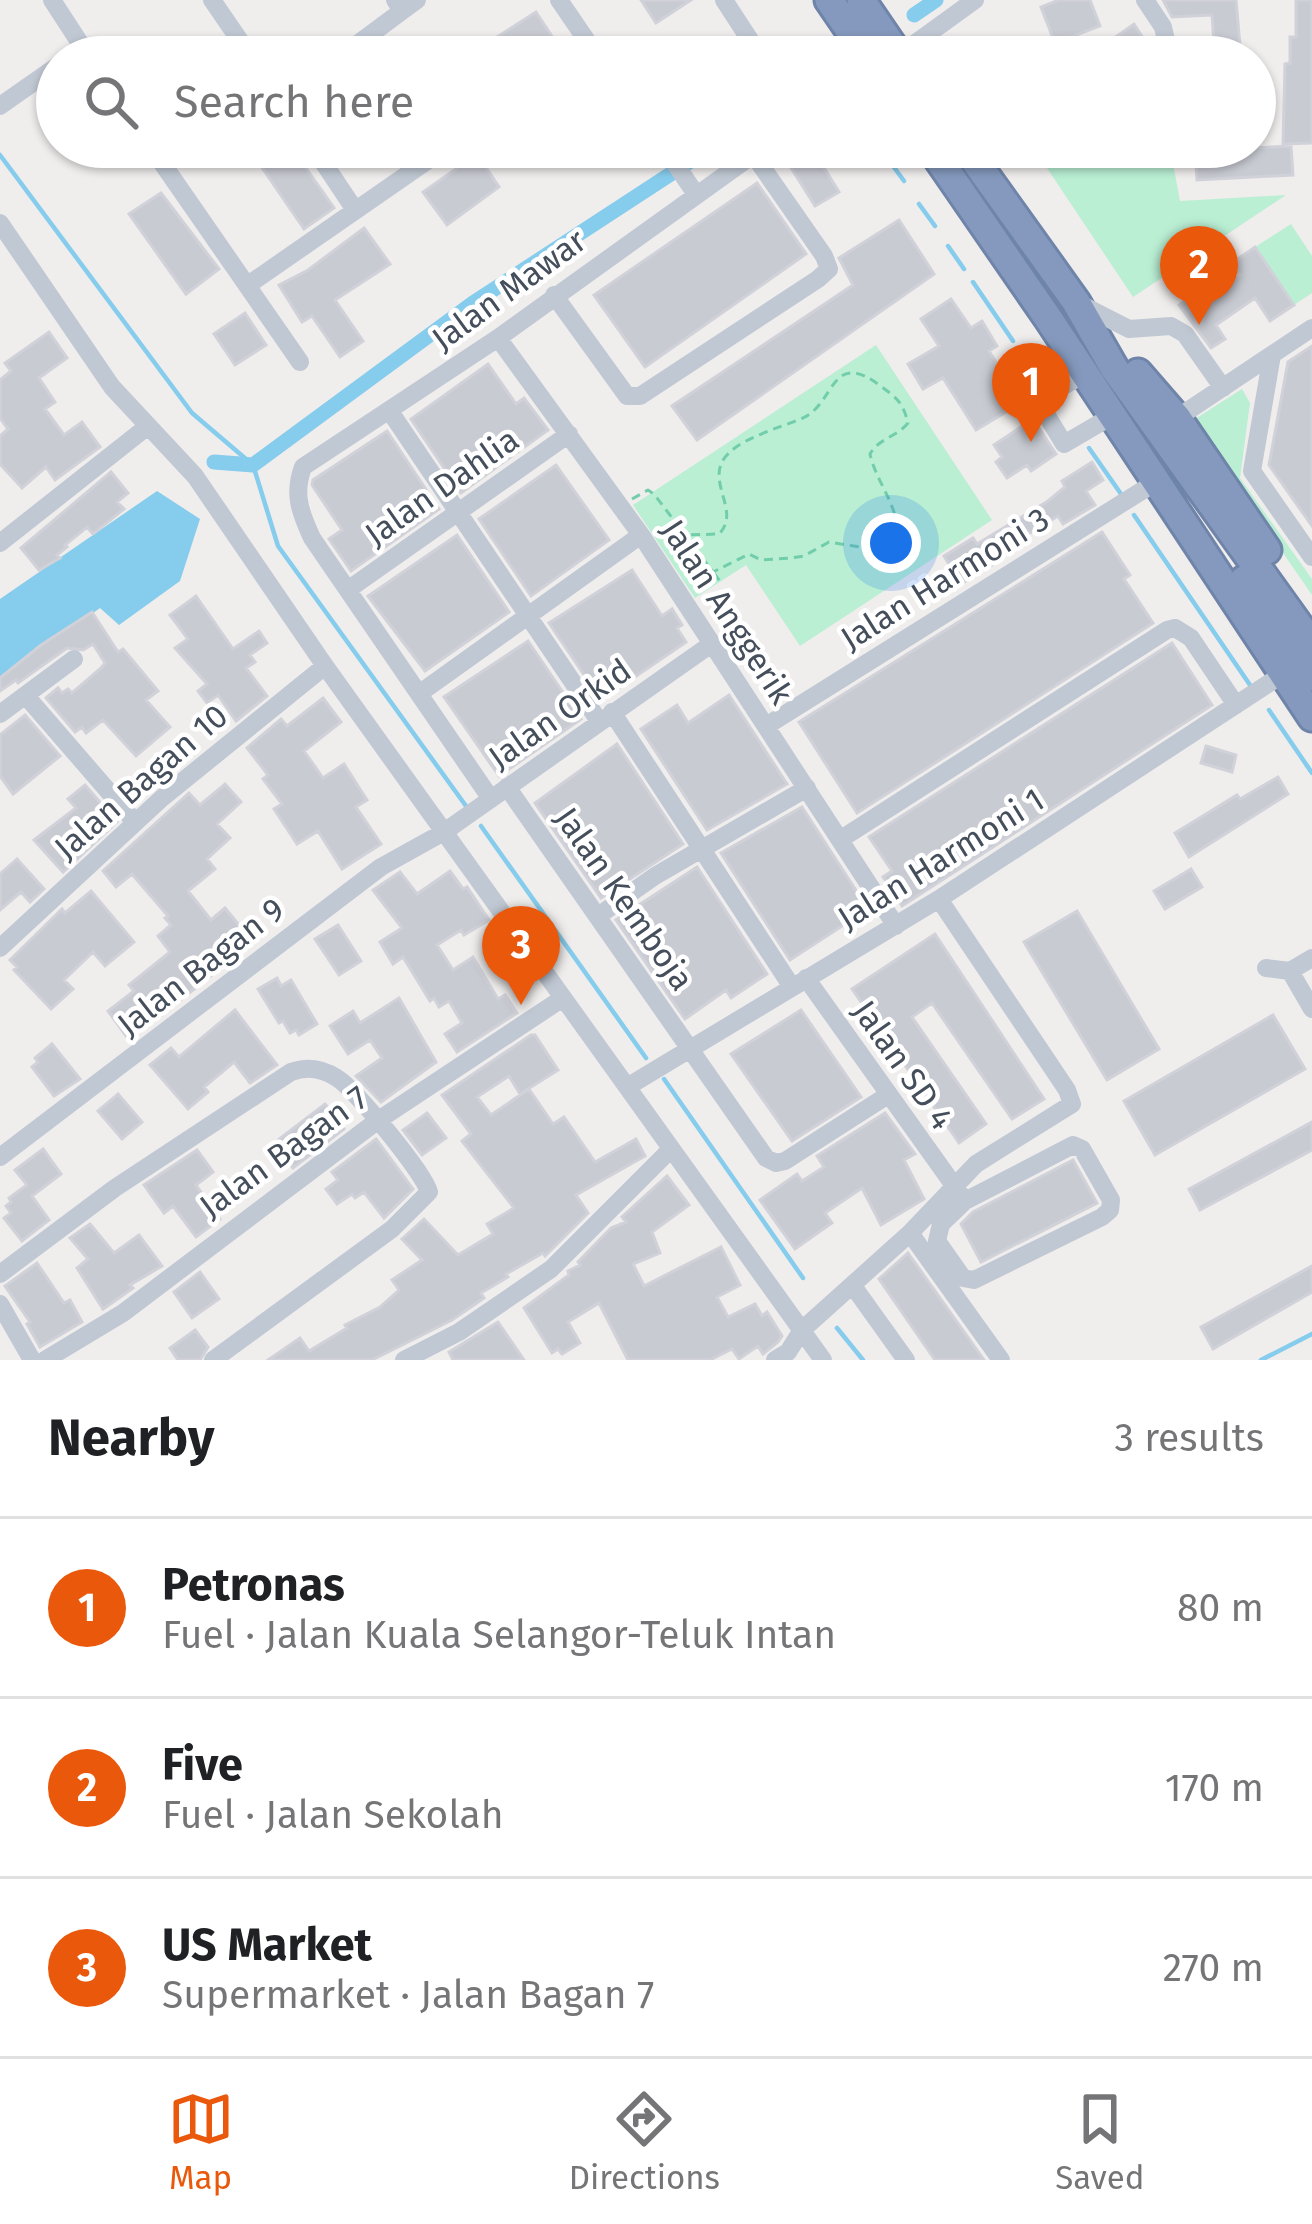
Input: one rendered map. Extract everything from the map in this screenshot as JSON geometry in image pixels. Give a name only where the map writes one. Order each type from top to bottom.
[{"type":"highway","points":[[829,0],[854,36]]},
{"type":"highway","points":[[862,0],[886,36]]},
{"type":"highway","points":[[944,168],[1112,416],[1176,482],[1312,644]]},
{"type":"highway","points":[[980,168],[1076,302],[1283,674],[1312,717]]},
{"type":"highway","points":[[1076,302],[1178,418],[1312,615]]},
{"type":"highway","points":[[1048,318],[1102,376],[1312,677]]},
{"type":"street","points":[[52,0],[71,36]]},
{"type":"street","points":[[212,0],[237,36]]},
{"type":"street","points":[[559,0],[578,36]]},
{"type":"street","points":[[724,0],[747,36]]},
{"type":"street","points":[[926,36],[974,0]]},
{"type":"street","points":[[1145,0],[1165,36]]},
{"type":"street","points":[[366,36],[405,4]]},
{"type":"street","points":[[0,106],[36,81]]},
{"type":"street","points":[[167,168],[300,362]]},
{"type":"street","points":[[327,168],[355,210]]},
{"type":"street","points":[[248,285],[416,168]]},
{"type":"street","points":[[679,168],[690,185]]},
{"type":"street","name":"Jalan Mawar","points":[[296,486],[303,467],[498,338],[690,185],[723,168]]},
{"type":"street","points":[[554,296],[627,396],[640,396],[829,269],[769,168]]},
{"type":"street","points":[[0,223],[112,387],[195,476],[325,666],[823,1360]]},
{"type":"street","points":[[1076,302],[1129,328],[1172,326],[1186,334],[1222,388]]},
{"type":"street","points":[[1178,418],[1312,328]]},
{"type":"street","name":"Jalan Anggerik","points":[[498,338],[641,535],[896,926]]},
{"type":"street","points":[[1272,355],[1252,472],[1312,557]]},
{"type":"street","points":[[1084,374],[1038,401],[1064,444],[1112,416]]},
{"type":"street","name":"Jalan SD 4","points":[[389,410],[527,616],[958,1194]]},
{"type":"street","points":[[0,543],[148,426]]},
{"type":"street","name":"Jalan Dahlia","points":[[349,589],[569,434]]},
{"type":"street","name":"Jalan Harmoni 3","points":[[766,726],[1176,482]]},
{"type":"street","name":"Jalan Kemboja","points":[[296,486],[299,509],[312,538],[420,693],[598,916],[766,1158],[776,1163],[888,1095]]},
{"type":"street","points":[[420,693],[641,535]]},
{"type":"street","points":[[841,839],[1167,630],[1175,628],[1191,638],[1236,705]]},
{"type":"street","name":"Jalan Orkid","points":[[444,832],[710,645]]},
{"type":"street","points":[[0,714],[74,659]]},
{"type":"street","name":"Jalan Bagan 10","points":[[0,948],[135,822],[325,666]]},
{"type":"street","name":"Jalan Harmoni 1","points":[[627,1087],[939,899],[1283,674]]},
{"type":"street","points":[[26,696],[135,822]]},
{"type":"street","points":[[598,916],[701,848],[807,788]]},
{"type":"street","name":"Jalan Bagan 9","points":[[0,1157],[381,867],[444,832]]},
{"type":"street","points":[[775,1360],[798,1342],[802,1330],[958,1194],[1073,1145],[1082,1149],[1112,1200],[1110,1210],[974,1280],[963,1278],[937,1241],[941,1224],[958,1194],[976,1164],[1072,1104],[939,899]]},
{"type":"street","points":[[1266,968],[1290,971],[1312,958]]},
{"type":"street","points":[[1290,971],[1312,1009]]},
{"type":"street","name":"Jalan Bagan 7","points":[[45,1360],[123,1312],[377,1120],[563,998]]},
{"type":"street","points":[[0,1274],[115,1188],[291,1072],[303,1067],[334,1075],[377,1120],[429,1192],[392,1229],[213,1360]]},
{"type":"street","points":[[404,1360],[459,1332],[551,1269],[670,1150]]},
{"type":"street","points":[[910,1233],[1000,1360]]},
{"type":"street","points":[[853,1286],[906,1360]]},
{"type":"street","points":[[0,1304],[32,1360]]},
{"type":"path","points":[[685,536],[719,533],[726,527],[728,515],[718,473],[730,452],[811,415],[835,380],[855,373],[871,378],[902,401],[908,423],[870,454],[874,473],[890,500],[896,540],[872,548],[829,542],[791,558],[761,560],[749,554],[713,572]]},
{"type":"path","points":[[620,506],[648,490],[722,584]]},
{"type":"green space","points":[[1047,168],[1174,168],[1180,201],[1286,195],[1133,297]]},
{"type":"green space","points":[[1291,224],[1312,256],[1312,293],[1294,305],[1255,247]]},
{"type":"green space","points":[[876,345],[992,520],[800,646],[746,565],[695,598],[633,505]]},
{"type":"green space","points":[[1242,389],[1250,403],[1240,478],[1312,579],[1312,595],[1192,421]]},
{"type":"water","points":[[157,491],[200,519],[180,581],[119,625],[100,608],[0,681],[0,599]]},
{"type":"building","points":[[641,0],[691,0],[656,23]]},
{"type":"building","points":[[1059,0],[1090,0],[1100,26],[1074,36],[1052,36],[1041,7]]},
{"type":"building","points":[[1163,0],[1236,0],[1239,36],[1214,36],[1212,15],[1172,17]]},
{"type":"building","points":[[1296,0],[1312,0],[1312,143],[1283,144],[1285,64],[1290,63],[1290,37],[1296,37]]},
{"type":"building","points":[[536,12],[552,36],[499,36]]},
{"type":"building","points":[[1134,24],[1142,36],[1117,36]]},
{"type":"building","points":[[1291,146],[1293,175],[1197,180],[1196,168],[1276,168],[1276,147]]},
{"type":"building","points":[[262,168],[306,168],[334,208],[304,229]]},
{"type":"building","points":[[457,168],[486,168],[499,187],[447,225],[423,192]]},
{"type":"building","points":[[791,168],[824,168],[839,192],[815,206]]},
{"type":"building","points":[[757,183],[806,254],[645,367],[594,295]]},
{"type":"building","points":[[161,193],[219,269],[186,294],[129,214]]},
{"type":"building","points":[[899,220],[934,274],[697,440],[672,406],[853,285],[839,258]]},
{"type":"building","points":[[364,228],[390,264],[335,300],[363,341],[340,357],[312,316],[302,322],[279,285],[308,270]]},
{"type":"building","points":[[1255,247],[1294,305],[1270,321],[1255,298],[1216,325],[1225,339],[1211,348],[1179,305],[1194,295],[1200,303],[1240,275],[1232,263]]},
{"type":"building","points":[[951,299],[971,328],[982,321],[997,346],[989,351],[1021,403],[976,430],[943,378],[923,389],[908,364],[939,346],[921,319]]},
{"type":"building","points":[[245,313],[266,345],[235,365],[214,334]]},
{"type":"building","points":[[49,332],[67,358],[39,378],[55,402],[45,409],[64,435],[82,422],[100,447],[55,480],[46,467],[22,488],[0,464],[0,436],[8,429],[0,418],[0,380],[11,371],[5,363]]},
{"type":"building","points":[[1312,346],[1312,526],[1269,465],[1288,362]]},
{"type":"building","points":[[488,364],[516,404],[524,398],[548,430],[461,493],[411,419]]},
{"type":"building","points":[[1033,419],[1056,454],[1031,471],[1027,465],[1007,478],[996,462],[1002,457],[994,445]]},
{"type":"building","points":[[387,431],[439,509],[351,571],[329,539],[342,530],[313,480]]},
{"type":"building","points":[[1092,462],[1103,480],[1086,491],[1095,505],[1063,524],[1058,516],[987,559],[991,566],[961,584],[944,556],[973,538],[977,544],[1048,501],[1065,487],[1062,481]]},
{"type":"building","points":[[556,465],[609,540],[531,596],[479,519]]},
{"type":"building","points":[[111,472],[128,493],[117,502],[124,509],[93,534],[87,527],[65,545],[57,555],[60,558],[39,570],[21,548]]},
{"type":"building","points":[[1102,532],[1130,575],[1124,579],[1153,623],[857,813],[799,722]]},
{"type":"building","points":[[457,535],[509,612],[425,671],[368,596]]},
{"type":"building","points":[[632,570],[662,616],[672,609],[686,642],[601,700],[549,623]]},
{"type":"building","points":[[196,596],[233,649],[259,631],[267,643],[250,655],[255,662],[246,668],[267,696],[236,721],[218,695],[207,703],[198,691],[207,684],[175,648],[188,639],[170,615]]},
{"type":"building","points":[[92,612],[118,652],[123,649],[158,691],[146,700],[170,727],[136,756],[103,720],[86,733],[82,727],[75,732],[46,698],[58,688],[72,693],[101,668],[105,663],[93,644],[83,650],[67,648],[0,691],[0,678]]},
{"type":"building","points":[[528,641],[581,719],[499,776],[444,697]]},
{"type":"building","points":[[1172,643],[1212,705],[902,906],[883,877],[892,871],[869,837]]},
{"type":"building","points":[[729,695],[787,784],[707,830],[641,729],[677,705],[688,723]]},
{"type":"building","points":[[323,698],[341,722],[304,751],[323,778],[344,764],[367,800],[356,807],[381,844],[342,869],[318,831],[297,844],[274,809],[282,804],[263,779],[268,775],[247,748],[281,719],[287,726]]},
{"type":"building","points":[[25,715],[60,756],[13,794],[0,776],[0,735]]},
{"type":"building","points":[[617,744],[683,844],[601,898],[535,803]]},
{"type":"building","points":[[1206,746],[1236,755],[1232,772],[1201,763]]},
{"type":"building","points":[[1278,777],[1288,794],[1189,857],[1175,833],[1237,795],[1240,799]]},
{"type":"building","points":[[225,784],[241,802],[217,824],[230,838],[207,859],[215,869],[188,891],[211,920],[225,908],[253,942],[127,1037],[108,1011],[134,991],[129,985],[170,952],[158,936],[171,925],[132,874],[116,887],[103,871],[189,793],[200,805]]},
{"type":"building","points":[[85,785],[117,822],[63,872],[34,840],[76,808],[68,799]]},
{"type":"building","points":[[802,807],[868,909],[790,960],[721,853]]},
{"type":"building","points":[[17,859],[44,889],[30,902],[21,892],[0,910],[0,874]]},
{"type":"building","points":[[697,867],[767,974],[731,998],[726,990],[685,1019],[616,920]]},
{"type":"building","points":[[1191,869],[1202,887],[1165,909],[1154,891]]},
{"type":"building","points":[[450,871],[489,920],[437,945],[453,970],[473,957],[498,999],[505,995],[517,1013],[457,1052],[445,1034],[462,1023],[449,1001],[439,1007],[434,998],[430,1001],[403,957],[393,964],[380,942],[402,928],[373,890],[400,872],[417,894]]},
{"type":"building","points":[[91,891],[134,942],[105,966],[93,952],[64,980],[73,989],[51,1009],[10,960],[62,909],[65,913]]},
{"type":"building","points":[[1077,911],[1159,1049],[1107,1080],[1024,942]]},
{"type":"building","points":[[338,925],[361,961],[339,975],[315,939]]},
{"type":"building","points":[[935,934],[1044,1099],[1012,1119],[932,1003],[912,1017],[986,1124],[959,1143],[852,989]]},
{"type":"building","points":[[277,978],[281,986],[291,980],[317,1024],[299,1035],[296,1030],[290,1033],[283,1021],[279,1023],[258,989]]},
{"type":"building","points":[[399,998],[436,1062],[381,1102],[356,1076],[382,1058],[370,1040],[348,1054],[330,1026],[353,1011],[360,1023]]},
{"type":"building","points":[[235,1010],[277,1065],[250,1083],[234,1062],[204,1087],[208,1092],[188,1109],[150,1065],[171,1048],[179,1057]]},
{"type":"building","points":[[801,1010],[861,1097],[792,1141],[731,1054]]},
{"type":"building","points":[[1273,1015],[1305,1069],[1155,1155],[1124,1101]]},
{"type":"building","points":[[531,1035],[558,1070],[520,1094],[509,1076],[477,1097],[491,1115],[529,1089],[553,1124],[564,1117],[595,1162],[636,1139],[645,1156],[576,1195],[588,1213],[545,1256],[506,1274],[481,1293],[484,1298],[452,1320],[372,1360],[268,1360],[300,1338],[309,1351],[399,1290],[392,1280],[422,1260],[402,1239],[424,1219],[458,1255],[493,1234],[487,1224],[514,1208],[462,1141],[471,1134],[442,1095]]},
{"type":"building","points":[[52,1044],[80,1079],[54,1096],[32,1067],[38,1062],[35,1058]]},
{"type":"building","points":[[118,1094],[142,1122],[122,1139],[98,1111]]},
{"type":"building","points":[[325,1104],[344,1129],[293,1168],[274,1143]]},
{"type":"building","points":[[427,1113],[446,1138],[422,1155],[403,1130]]},
{"type":"building","points":[[885,1113],[915,1154],[904,1160],[924,1199],[881,1225],[862,1188],[825,1213],[832,1223],[795,1249],[760,1200],[797,1174],[802,1181],[824,1167],[817,1156]]},
{"type":"building","points":[[1312,1122],[1312,1150],[1200,1210],[1189,1189]]},
{"type":"building","points":[[376,1139],[413,1189],[384,1218],[364,1192],[337,1204],[326,1189],[338,1180],[332,1172]]},
{"type":"building","points":[[43,1149],[61,1174],[32,1196],[49,1220],[22,1241],[4,1218],[11,1213],[6,1206],[27,1185],[15,1170]]},
{"type":"building","points":[[197,1150],[213,1172],[196,1185],[220,1219],[196,1237],[173,1206],[164,1213],[144,1185]]},
{"type":"building","points":[[1073,1160],[1097,1203],[981,1262],[961,1224],[973,1212]]},
{"type":"building","points":[[667,1176],[689,1205],[652,1232],[660,1253],[633,1264],[644,1286],[721,1247],[740,1285],[717,1297],[728,1317],[755,1304],[762,1316],[767,1312],[782,1336],[763,1354],[758,1346],[739,1359],[732,1349],[710,1360],[628,1360],[599,1303],[568,1322],[580,1343],[562,1354],[558,1349],[552,1353],[524,1308],[580,1265],[611,1228],[626,1222],[622,1217]]},
{"type":"building","points":[[90,1224],[114,1253],[139,1235],[162,1266],[103,1309],[77,1268],[88,1259],[70,1238]]},
{"type":"building","points":[[908,1253],[984,1360],[935,1360],[879,1279]]},
{"type":"building","points":[[37,1263],[64,1303],[70,1300],[82,1322],[40,1347],[30,1322],[5,1286]]},
{"type":"building","points":[[1312,1266],[1312,1292],[1213,1349],[1201,1327]]},
{"type":"building","points":[[200,1272],[219,1299],[192,1318],[174,1292]]},
{"type":"building","points":[[498,1322],[524,1360],[453,1360],[449,1352]]},
{"type":"building","points":[[195,1330],[208,1347],[200,1360],[178,1360],[170,1348]]},
{"type":"waterway","points":[[914,15],[936,0]]},
{"type":"waterway","points":[[0,155],[192,413],[253,465],[278,546],[466,806]]},
{"type":"waterway","points":[[214,462],[253,465],[473,303],[680,168]]},
{"type":"waterway","points":[[895,168],[904,181]]},
{"type":"waterway","points":[[919,204],[935,226]]},
{"type":"waterway","points":[[948,246],[964,269]]},
{"type":"waterway","points":[[973,282],[1013,341]]},
{"type":"waterway","points":[[1026,359],[1043,385]]},
{"type":"waterway","points":[[1089,448],[1121,494]]},
{"type":"waterway","points":[[1134,515],[1250,685]]},
{"type":"waterway","points":[[1269,710],[1312,773]]},
{"type":"waterway","points":[[481,826],[646,1058]]},
{"type":"waterway","points":[[664,1079],[803,1278]]},
{"type":"waterway","points":[[837,1328],[863,1360]]},
{"type":"waterway","points":[[1261,1360],[1312,1334]]},
{"type":"place","name":"Five","points":[[1199,325]]},
{"type":"place","name":"Petronas","points":[[1031,442]]},
{"type":"place","name":"US Market","points":[[521,1005]]}]
